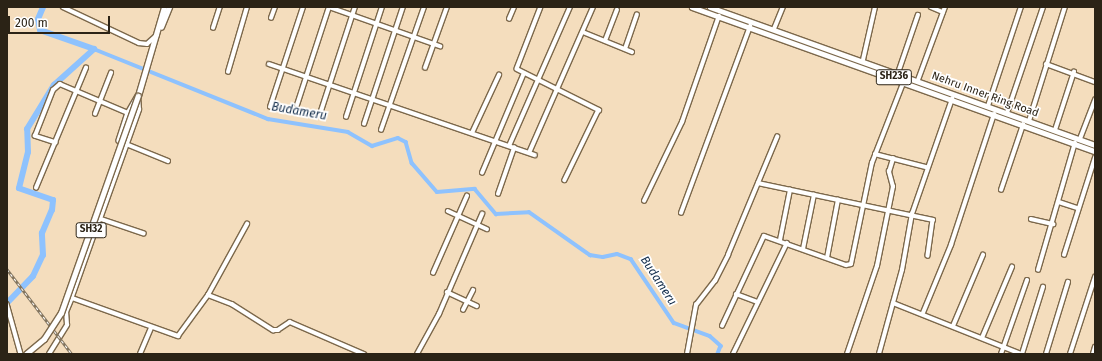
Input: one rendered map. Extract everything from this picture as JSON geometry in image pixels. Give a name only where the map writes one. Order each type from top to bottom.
[{"type":"main road","name":"SH32","points":[[158,34],[164,7]]},
{"type":"main road","name":"SH32","points":[[26,354],[44,339],[61,313],[138,96],[158,34],[169,7]]},
{"type":"main road","name":"SH236","points":[[692,7],[904,81],[1095,151]]},
{"type":"main road","name":"Nehru Inner Ring Road","points":[[710,7],[863,60],[1095,145]]},
{"type":"street","points":[[63,7],[139,43],[147,44],[158,34]]},
{"type":"street","points":[[213,28],[220,7]]},
{"type":"street","points":[[228,72],[247,7]]},
{"type":"street","points":[[271,18],[275,7]]},
{"type":"street","points":[[270,107],[303,7]]},
{"type":"street","points":[[297,104],[329,7],[440,46]]},
{"type":"street","points":[[321,111],[355,7]]},
{"type":"street","points":[[346,116],[375,24],[382,7]]},
{"type":"street","points":[[364,124],[394,30],[403,7]]},
{"type":"street","points":[[381,130],[392,106],[413,37],[424,7]]},
{"type":"street","points":[[425,68],[447,7]]},
{"type":"street","points":[[510,19],[514,7]]},
{"type":"street","points":[[541,7],[517,65],[517,69],[599,110],[565,180]]},
{"type":"street","points":[[498,194],[511,147],[570,7]]},
{"type":"street","points":[[529,153],[594,7]]},
{"type":"street","points":[[774,29],[783,7]]},
{"type":"street","points":[[863,60],[875,7]]},
{"type":"street","points":[[932,7],[943,12]]},
{"type":"street","points":[[918,80],[945,7]]},
{"type":"street","points":[[988,106],[1021,7]]},
{"type":"street","points":[[1007,113],[1043,7]]},
{"type":"street","points":[[1030,121],[1046,64],[1065,7]]},
{"type":"street","points":[[605,41],[617,10]]},
{"type":"street","points":[[625,49],[637,15]]},
{"type":"street","points":[[898,73],[918,15]]},
{"type":"street","points":[[644,201],[682,122],[719,16]]},
{"type":"street","points":[[681,213],[750,26]]},
{"type":"street","points":[[583,32],[632,52]]},
{"type":"street","points":[[269,64],[535,155]]},
{"type":"street","points":[[1046,64],[1074,72],[1095,82]]},
{"type":"street","points":[[36,188],[86,68]]},
{"type":"street","points":[[1055,130],[1074,72]]},
{"type":"street","points":[[95,114],[111,73]]},
{"type":"street","points":[[482,173],[493,141],[524,73]]},
{"type":"street","points":[[472,134],[499,75]]},
{"type":"street","points":[[722,326],[763,236],[780,240],[846,265],[852,263],[863,205],[875,154],[904,81]]},
{"type":"street","points":[[56,143],[35,136],[53,90],[60,84],[128,113]]},
{"type":"street","points":[[138,96],[128,113],[119,141],[168,161]]},
{"type":"street","points":[[49,354],[67,325],[66,312],[139,110],[138,96]]},
{"type":"street","points":[[879,354],[902,270],[912,214],[926,167],[952,99]]},
{"type":"street","points":[[1080,140],[1095,100]]},
{"type":"street","points":[[923,313],[952,245],[994,114]]},
{"type":"street","points":[[1001,190],[1023,125]]},
{"type":"street","points":[[687,354],[696,305],[715,281],[728,255],[777,137]]},
{"type":"street","points":[[1038,270],[1059,202],[1074,143]]},
{"type":"street","points":[[875,154],[926,167]]},
{"type":"street","points":[[1064,255],[1095,158]]},
{"type":"street","points":[[847,354],[875,273],[893,187],[889,172],[893,159]]},
{"type":"street","points":[[758,183],[912,214],[934,220],[928,256]]},
{"type":"street","points":[[780,240],[790,190]]},
{"type":"street","points":[[803,249],[814,195]]},
{"type":"street","points":[[433,274],[467,196]]},
{"type":"street","points":[[827,258],[838,200]]},
{"type":"street","points":[[1059,202],[1078,208]]},
{"type":"street","points":[[448,211],[487,229]]},
{"type":"street","points":[[417,354],[482,214]]},
{"type":"street","points":[[100,219],[144,234]]},
{"type":"street","points":[[1031,219],[1052,224]]},
{"type":"street","points":[[72,298],[151,328],[180,335],[208,295],[247,224]]},
{"type":"street","points":[[733,354],[787,243]]},
{"type":"street","points":[[952,326],[984,255]]},
{"type":"street","points":[[982,338],[1012,267]]},
{"type":"street","points":[[1070,354],[1095,277]]},
{"type":"street","points":[[1002,354],[1028,280]]},
{"type":"street","points":[[1046,354],[1068,282]]},
{"type":"street","points":[[893,303],[923,313],[1021,354],[1043,287]]},
{"type":"street","points":[[462,310],[473,290]]},
{"type":"street","points":[[447,292],[478,306]]},
{"type":"street","points":[[736,294],[758,302]]},
{"type":"street","points":[[208,295],[232,304],[273,330],[278,330],[290,322],[364,354]]},
{"type":"street","points":[[8,304],[21,354]]},
{"type":"street","points":[[140,354],[151,328]]},
{"type":"street","points":[[1093,354],[1095,347]]},
{"type":"waterway","name":"Budameru","points":[[7,303],[33,276],[43,255],[42,233],[52,210],[53,200],[19,188],[28,152],[27,129],[54,85],[94,49],[40,30],[38,19],[43,7]]},
{"type":"waterway","name":"Budameru","points":[[94,49],[268,119],[348,132],[372,146],[398,138],[406,142],[412,163],[437,192],[475,189],[496,214],[529,212],[590,255],[603,257],[617,254],[631,259],[674,323],[710,336],[721,346],[718,354]]},
{"type":"railway","points":[[7,269],[72,354]]}]
